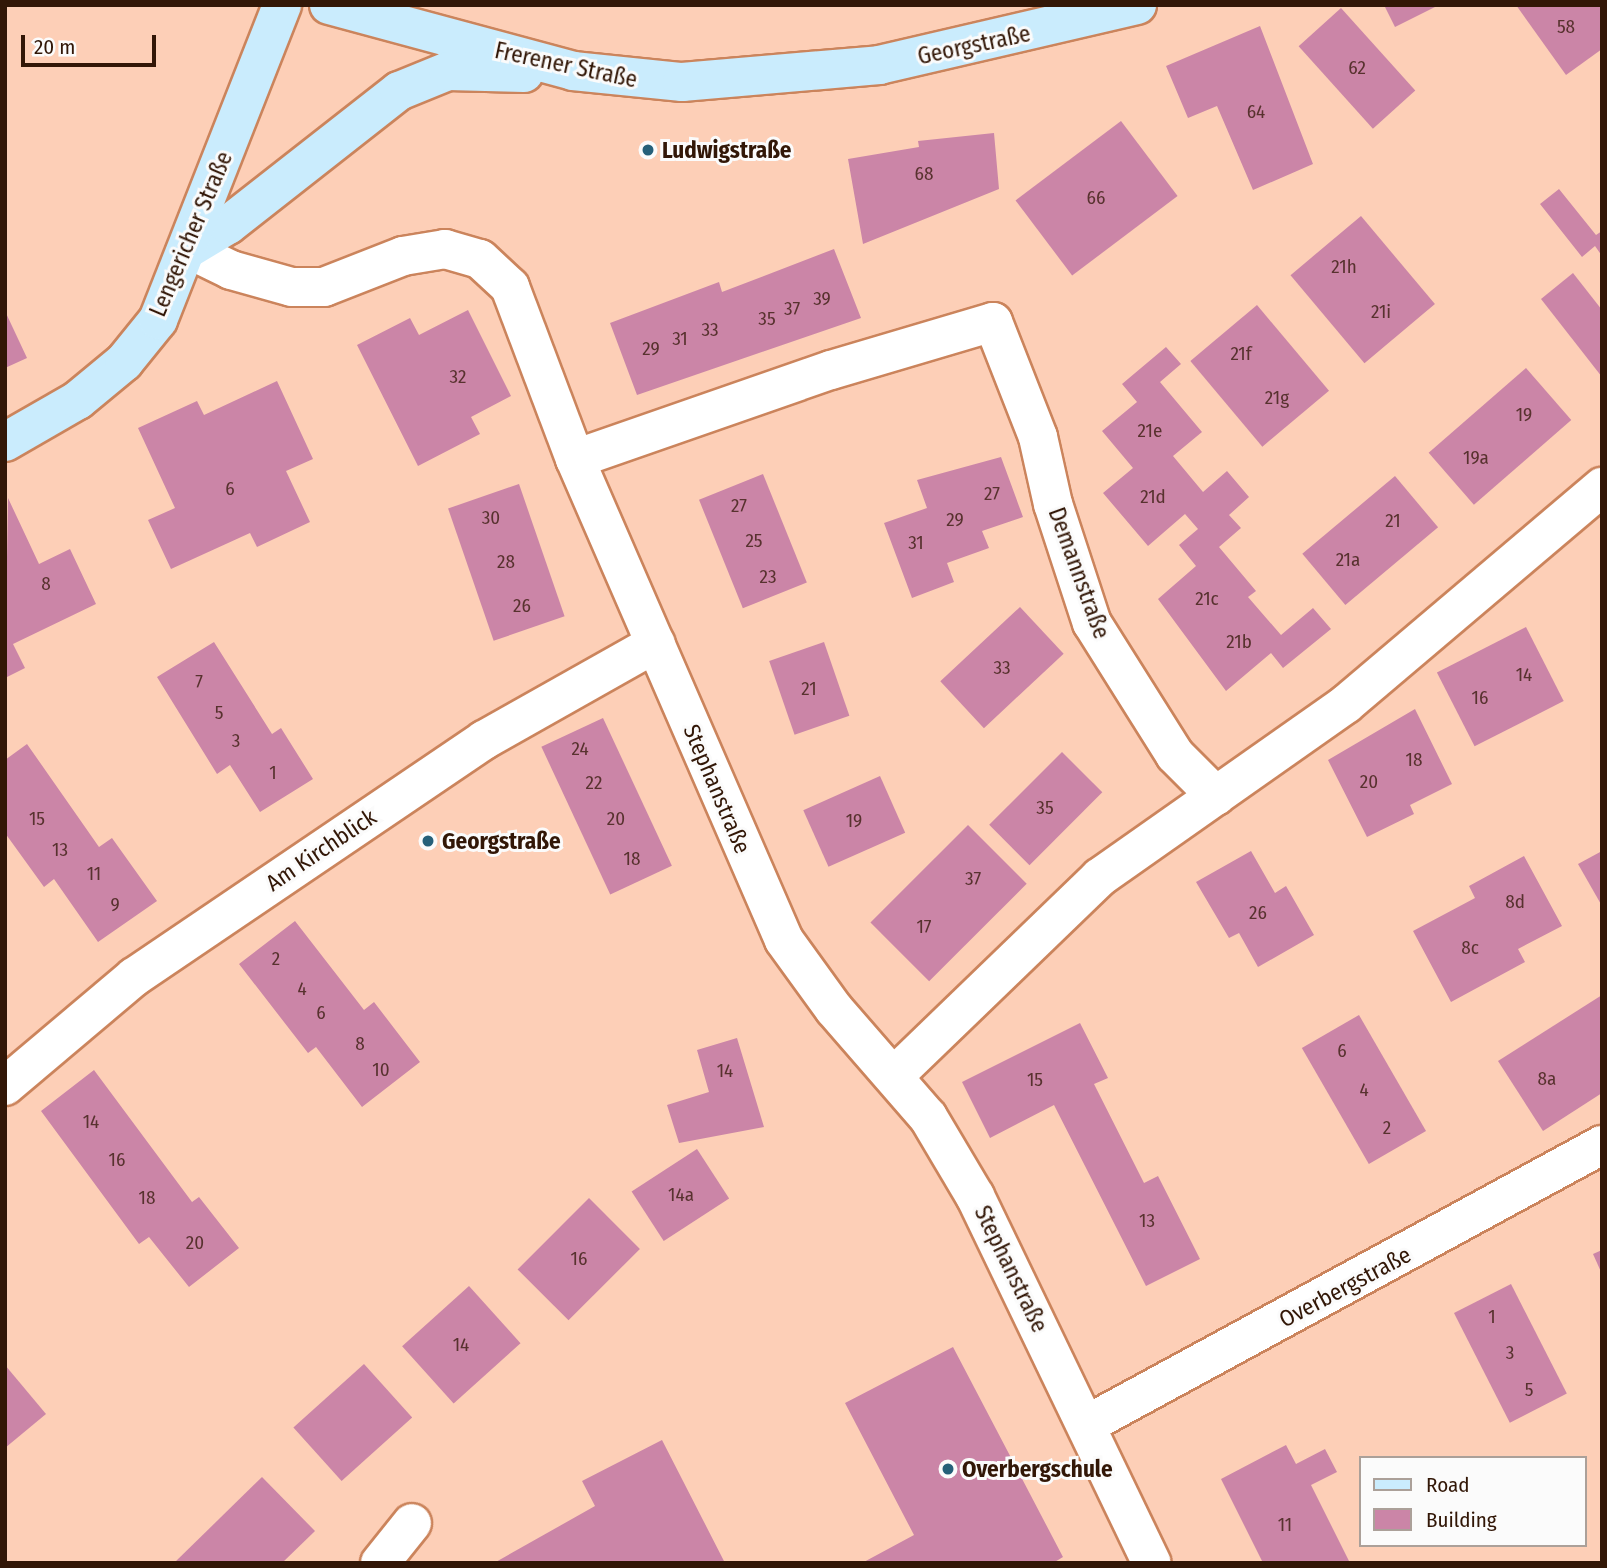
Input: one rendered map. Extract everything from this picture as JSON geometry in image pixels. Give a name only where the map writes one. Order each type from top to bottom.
[{"type":"main road","name":"Lengericher Straße","points":[[5,442],[78,400],[124,362],[158,320],[282,5]]},
{"type":"main road","name":"Frerener Straße","points":[[329,5],[573,71],[643,82],[808,76]]},
{"type":"main road","name":"Georgstraße","points":[[808,76],[1003,40],[1137,5]]},
{"type":"main road","points":[[188,249],[228,225],[399,90],[447,71],[573,71]]},
{"type":"street","name":"Stephanstraße","points":[[188,249],[231,270],[292,287],[324,287],[403,256],[435,250],[480,259],[510,287],[575,459],[784,940],[834,1009],[928,1117],[975,1196],[1152,1563]]},
{"type":"street","name":"Demannstraße","points":[[575,459],[831,370],[993,322],[1038,436],[1052,504],[1093,623],[1175,755],[1216,796]]},
{"type":"street","points":[[894,1076],[1100,877],[1356,696],[1602,487]]},
{"type":"street","name":"Am Kirchblick","points":[[5,1086],[134,977],[450,763],[656,643]]},
{"type":"street","name":"Overbergstraße","points":[[1086,1425],[1602,1145]]},
{"type":"street","points":[[380,1563],[412,1523]]},
{"type":"building","points":[[1384,5],[1439,5],[1395,27]]},
{"type":"building","points":[[1516,5],[1602,5],[1602,49],[1566,75]]},
{"type":"building","points":[[1341,8],[1415,90],[1373,129],[1299,46]]},
{"type":"building","points":[[1260,26],[1313,164],[1253,190],[1217,106],[1188,118],[1166,66]]},
{"type":"building","points":[[1121,121],[1178,196],[1072,276],[1016,200]]},
{"type":"building","points":[[994,133],[999,189],[863,244],[848,159],[919,147],[918,141]]},
{"type":"building","points":[[1559,189],[1596,235],[1602,231],[1602,256],[1595,246],[1582,257],[1540,204]]},
{"type":"building","points":[[1361,216],[1435,304],[1364,363],[1291,275]]},
{"type":"building","points":[[834,249],[861,318],[637,395],[610,323],[719,282],[722,292]]},
{"type":"building","points":[[1573,273],[1602,310],[1602,377],[1541,299]]},
{"type":"building","points":[[1257,305],[1329,391],[1262,447],[1190,361]]},
{"type":"building","points":[[468,310],[511,396],[471,417],[480,434],[418,466],[357,345],[410,318],[419,335]]},
{"type":"building","points":[[5,311],[27,358],[5,368]]},
{"type":"building","points":[[1166,347],[1181,364],[1160,382],[1202,432],[1173,456],[1203,492],[1227,471],[1249,497],[1229,515],[1241,528],[1219,547],[1256,591],[1248,597],[1281,635],[1313,608],[1331,629],[1283,668],[1271,653],[1226,691],[1158,599],[1196,566],[1179,545],[1198,529],[1185,514],[1148,546],[1103,493],[1133,468],[1102,431],[1137,402],[1122,384]]},
{"type":"building","points":[[1526,368],[1571,420],[1474,505],[1429,453]]},
{"type":"building","points":[[277,381],[313,459],[286,471],[310,522],[257,547],[250,533],[171,569],[148,520],[175,508],[138,428],[197,401],[204,415]]},
{"type":"building","points":[[1001,457],[1023,517],[982,531],[989,548],[947,563],[954,582],[912,598],[884,523],[927,508],[917,480]]},
{"type":"building","points":[[763,474],[807,582],[743,608],[699,500]]},
{"type":"building","points":[[1395,476],[1438,527],[1345,605],[1302,554]]},
{"type":"building","points":[[519,484],[565,616],[494,641],[448,508]]},
{"type":"building","points":[[8,498],[39,564],[70,549],[96,604],[13,644],[25,668],[5,678]]},
{"type":"building","points":[[1020,607],[1064,654],[984,728],[940,681]]},
{"type":"building","points":[[1526,627],[1564,701],[1475,746],[1437,672]]},
{"type":"building","points":[[214,642],[272,734],[281,728],[313,779],[260,812],[230,765],[217,774],[157,677]]},
{"type":"building","points":[[824,642],[849,716],[795,735],[769,661]]},
{"type":"building","points":[[1415,709],[1452,784],[1410,805],[1414,814],[1367,837],[1328,760]]},
{"type":"building","points":[[603,718],[672,866],[610,894],[541,747]]},
{"type":"building","points":[[27,744],[99,847],[112,838],[157,901],[98,942],[54,879],[44,887],[5,833],[5,760]]},
{"type":"building","points":[[1062,752],[1102,792],[1029,865],[989,825]]},
{"type":"building","points":[[880,776],[905,833],[828,867],[803,810]]},
{"type":"building","points":[[968,825],[1027,884],[929,981],[870,923]]},
{"type":"building","points":[[1251,851],[1275,893],[1286,886],[1314,935],[1258,967],[1239,933],[1229,938],[1196,882]]},
{"type":"building","points":[[1602,851],[1602,906],[1578,864]]},
{"type":"building","points":[[1524,856],[1562,926],[1518,949],[1525,962],[1451,1002],[1413,931],[1475,898],[1469,886]]},
{"type":"building","points":[[295,921],[364,1010],[374,1002],[420,1062],[362,1107],[316,1047],[308,1053],[239,964]]},
{"type":"building","points":[[1602,995],[1602,1093],[1543,1131],[1498,1061]]},
{"type":"building","points":[[1359,1015],[1426,1131],[1369,1164],[1302,1048]]},
{"type":"building","points":[[1080,1023],[1108,1078],[1094,1084],[1144,1183],[1158,1176],[1200,1259],[1146,1286],[1054,1105],[990,1138],[962,1082]]},
{"type":"building","points":[[737,1038],[764,1127],[679,1143],[667,1105],[709,1092],[697,1050]]},
{"type":"building","points":[[94,1070],[192,1202],[199,1197],[239,1248],[189,1287],[149,1237],[139,1244],[41,1111]]},
{"type":"building","points":[[697,1149],[729,1198],[664,1241],[632,1191]]},
{"type":"building","points":[[589,1198],[640,1249],[568,1320],[518,1269]]},
{"type":"building","points":[[1602,1250],[1602,1274],[1593,1254]]},
{"type":"building","points":[[1511,1284],[1567,1394],[1510,1423],[1454,1313]]},
{"type":"building","points":[[469,1286],[521,1343],[454,1403],[402,1346]]},
{"type":"building","name":"Overbergschule","points":[[953,1347],[1063,1557],[1053,1563],[862,1563],[914,1535],[845,1403]]},
{"type":"building","points":[[364,1364],[412,1418],[342,1481],[293,1428]]},
{"type":"building","points":[[5,1365],[46,1414],[5,1448]]},
{"type":"building","points":[[662,1440],[725,1563],[494,1563],[595,1506],[582,1481]]},
{"type":"building","points":[[1286,1445],[1296,1464],[1325,1449],[1337,1472],[1311,1485],[1350,1563],[1263,1563],[1221,1479]]},
{"type":"building","points":[[262,1477],[315,1531],[282,1563],[174,1563]]},
{"type":"place","name":"Ludwigstraße","points":[[648,150]]},
{"type":"place","name":"Georgstraße","points":[[428,841]]},
{"type":"place","name":"Overbergschule","points":[[948,1469]]}]
